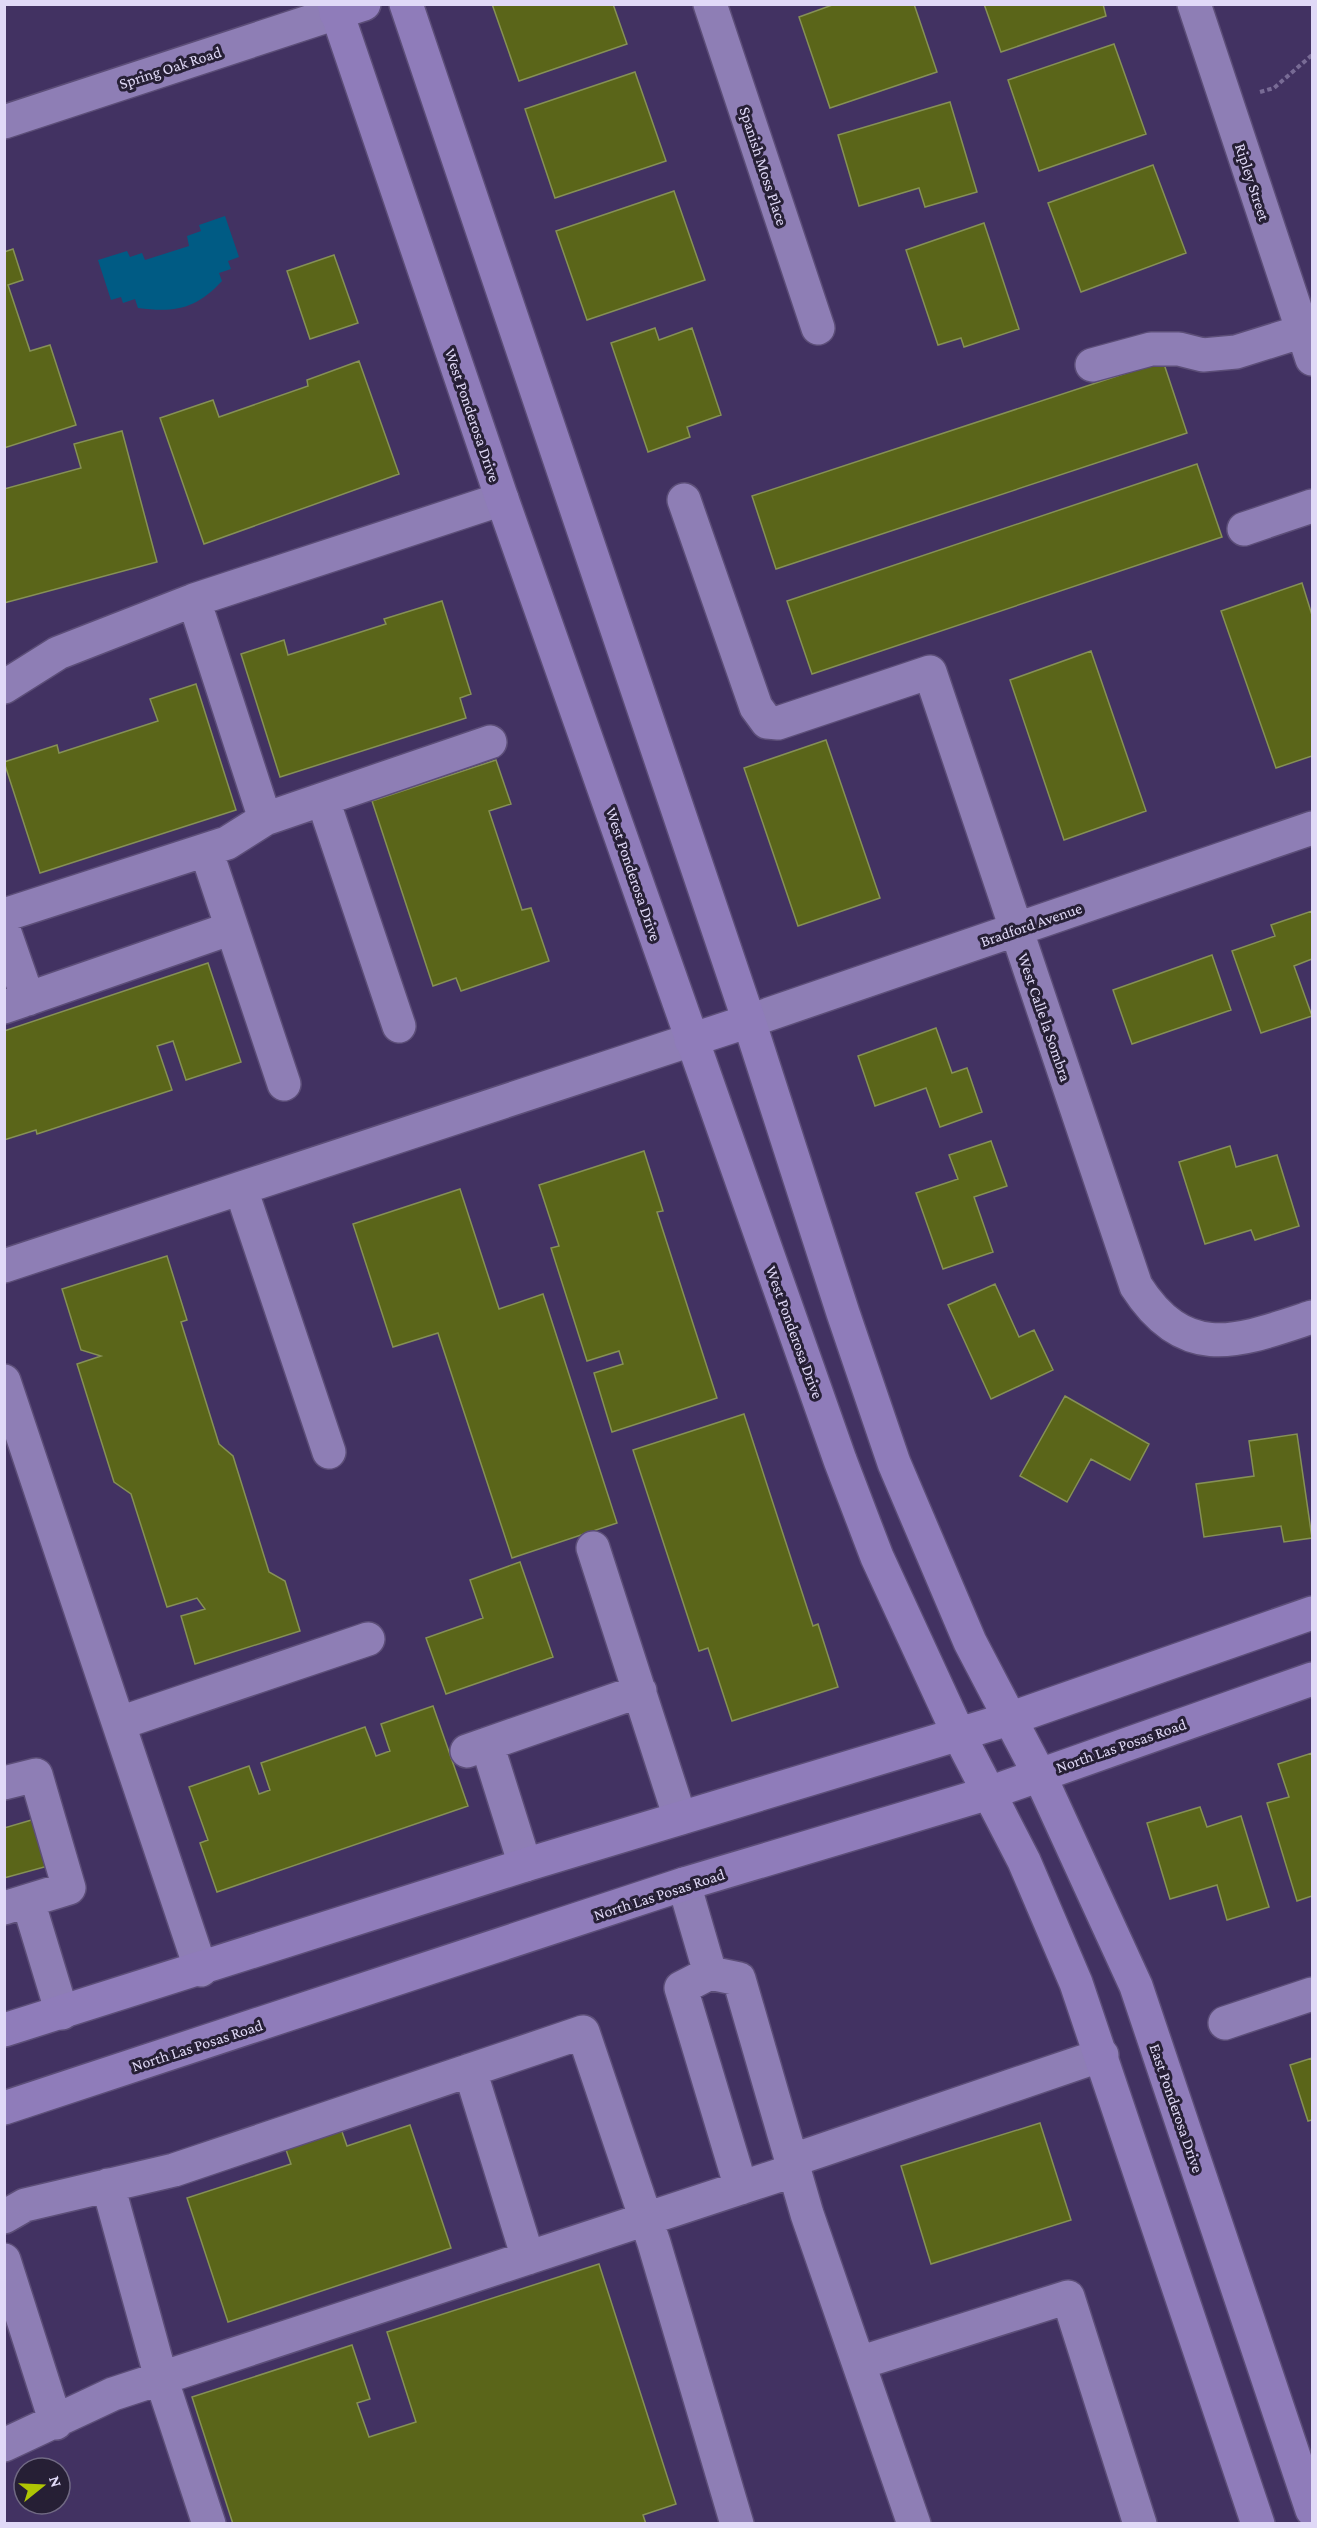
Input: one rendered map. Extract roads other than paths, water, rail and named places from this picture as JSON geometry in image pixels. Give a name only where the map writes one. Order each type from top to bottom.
[{"type":"main road","points":[[406,4],[749,1020],[894,1463],[965,1633],[1009,1719]]},
{"type":"main road","name":"West Ponderosa Drive","points":[[344,7],[502,499],[692,1040],[877,1557],[958,1733]]},
{"type":"main road","points":[[692,1040],[749,1020]]},
{"type":"main road","points":[[4,2030],[201,1970],[525,1864],[1009,1719],[1312,1612]]},
{"type":"main road","name":"North Las Posas Road","points":[[4,2108],[684,1884],[989,1793],[1312,1679]]},
{"type":"main road","name":"East Ponderosa Drive","points":[[1009,1719],[1039,1774],[1136,1986],[1312,2510]]},
{"type":"main road","points":[[958,1733],[1024,1861],[1076,1983],[1258,2523]]},
{"type":"street","name":"Spanish Moss Place","points":[[710,4],[818,328]]},
{"type":"street","name":"Ripley Street","points":[[1194,4],[1308,345]]},
{"type":"street","name":"Spring Oak Road","points":[[4,122],[344,7]]},
{"type":"street","points":[[1092,365],[1151,349],[1179,349],[1203,355],[1308,345]]},
{"type":"street","points":[[4,687],[58,653],[194,600],[502,499]]},
{"type":"street","name":"West Calle la Sombra","points":[[684,500],[756,706],[766,722],[778,723],[930,672],[1136,1286],[1160,1318],[1194,1337],[1231,1341],[1249,1338],[1312,1317]]},
{"type":"street","points":[[1244,529],[1312,506]]},
{"type":"street","points":[[194,600],[266,819]]},
{"type":"street","points":[[4,915],[227,843],[266,819],[490,742]]},
{"type":"street","points":[[323,800],[399,1026]]},
{"type":"street","name":"Bradford Avenue","points":[[749,1020],[1312,828]]},
{"type":"street","points":[[206,850],[284,1084]]},
{"type":"street","points":[[4,930],[16,1003],[232,928]]},
{"type":"street","points":[[4,1266],[692,1040]]},
{"type":"street","points":[[241,1189],[329,1452]]},
{"type":"street","points":[[4,1380],[201,1970]]},
{"type":"street","points":[[593,1548],[680,1818]]},
{"type":"street","points":[[120,1723],[368,1639]]},
{"type":"street","points":[[525,1864],[477,1748],[640,1691]]},
{"type":"street","points":[[4,1783],[36,1775],[69,1888],[16,1905],[62,2013]]},
{"type":"street","points":[[684,1884],[710,1973]]},
{"type":"street","points":[[741,2188],[681,1988],[710,1973],[739,1979],[807,2214],[914,2523]]},
{"type":"street","points":[[1225,2023],[1312,1994]]},
{"type":"street","points":[[4,2217],[25,2205],[174,2170],[583,2032],[646,2219],[737,2523]]},
{"type":"street","points":[[4,2445],[56,2423],[113,2394],[741,2188],[794,2165],[1102,2055]]},
{"type":"street","points":[[470,2070],[528,2258]]},
{"type":"street","points":[[108,2185],[161,2378],[209,2523]]},
{"type":"street","points":[[4,2260],[56,2423]]},
{"type":"street","points":[[859,2363],[1068,2297],[1140,2523]]},
{"type":"water","points":[[225,216],[239,257],[228,261],[231,269],[219,273],[222,281],[203,298],[184,307],[163,310],[138,308],[135,299],[123,303],[121,297],[111,300],[98,260],[127,251],[130,257],[142,253],[145,260],[189,246],[187,236],[201,231],[199,225]]}]
